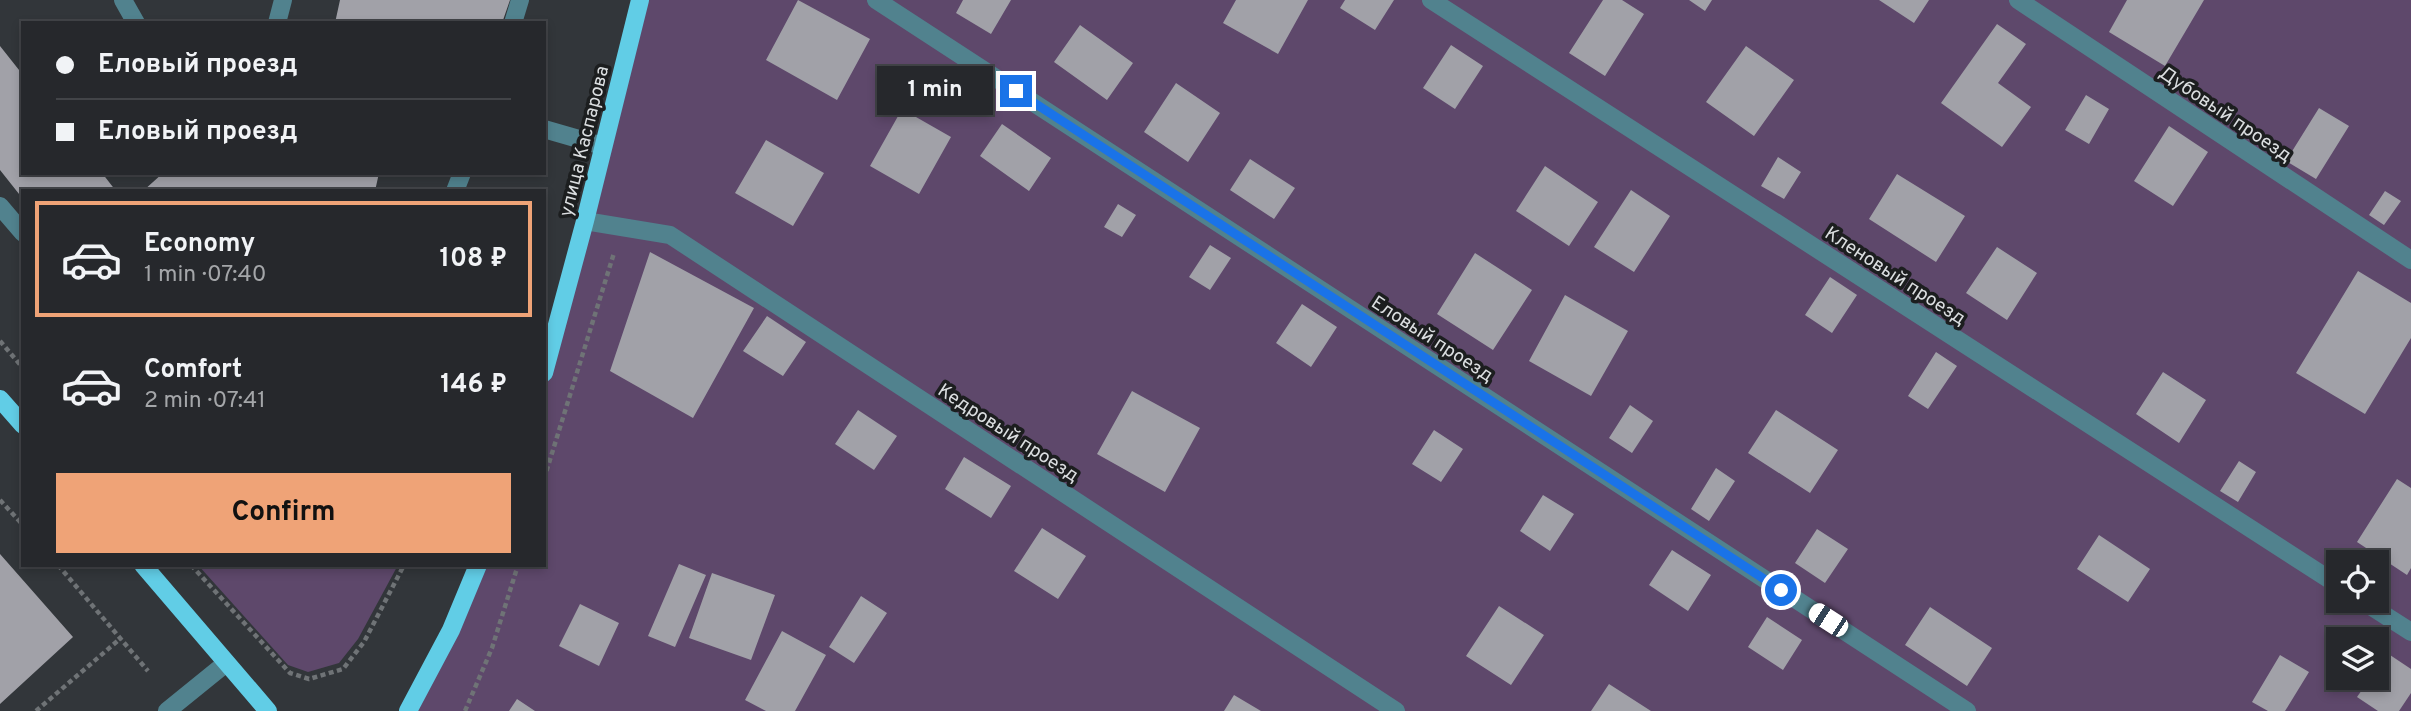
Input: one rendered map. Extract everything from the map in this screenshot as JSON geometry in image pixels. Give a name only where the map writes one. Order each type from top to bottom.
[{"type":"main road","name":"улица Каспарова","points":[[546,358],[549,335],[586,222],[640,0]]},
{"type":"main road","points":[[0,399],[21,423]]},
{"type":"main road","points":[[144,567],[268,711]]},
{"type":"main road","points":[[408,711],[451,630],[477,567]]},
{"type":"street","points":[[123,0],[135,21]]},
{"type":"street","points":[[278,21],[283,0]]},
{"type":"street","points":[[514,21],[520,0]]},
{"type":"street","name":"Еловый проезд","points":[[876,0],[1967,711]]},
{"type":"street","name":"Кленовый проезд","points":[[1431,0],[2326,577]]},
{"type":"street","name":"Дубовый проезд","points":[[2018,0],[2411,260]]},
{"type":"street","points":[[546,130],[603,146]]},
{"type":"street","points":[[0,206],[21,231]]},
{"type":"street","name":"Кедровый проезд","points":[[586,222],[670,235],[1396,711]]},
{"type":"street","points":[[2381,613],[2411,632]]},
{"type":"street","points":[[167,711],[225,664]]},
{"type":"path","points":[[546,473],[622,227]]},
{"type":"path","points":[[0,341],[21,366]]},
{"type":"path","points":[[0,500],[21,524]]},
{"type":"path","points":[[60,567],[148,671]]},
{"type":"path","points":[[193,567],[290,673],[309,679],[343,669],[364,642],[403,567]]},
{"type":"path","points":[[465,711],[492,648],[517,567]]},
{"type":"path","points":[[36,711],[121,638]]},
{"type":"shaded area","points":[[640,0],[2411,0],[2411,711],[408,711],[477,567],[546,567],[546,365]]},
{"type":"shaded area","points":[[200,567],[397,567],[358,639],[339,663],[308,672],[288,665]]},
{"type":"building","points":[[340,0],[510,0],[503,21],[335,21]]},
{"type":"building","points":[[798,0],[870,39],[837,100],[766,60]]},
{"type":"building","points":[[963,0],[1011,0],[991,34],[956,13]]},
{"type":"building","points":[[1236,0],[1308,0],[1278,54],[1223,23]]},
{"type":"building","points":[[1345,0],[1394,0],[1375,30],[1340,8]]},
{"type":"building","points":[[1603,0],[1622,0],[1644,14],[1605,76],[1569,53]]},
{"type":"building","points":[[1689,0],[1712,0],[1705,11]]},
{"type":"building","points":[[1879,0],[1929,0],[1914,23]]},
{"type":"building","points":[[2127,0],[2204,0],[2165,66],[2109,32]]},
{"type":"building","points":[[1997,24],[2026,44],[1998,83],[2031,107],[2002,147],[1941,103]]},
{"type":"building","points":[[1080,25],[1133,63],[1107,100],[1054,62]]},
{"type":"building","points":[[1451,45],[1483,66],[1455,109],[1423,88]]},
{"type":"building","points":[[0,46],[21,72],[21,175],[104,175],[114,189],[21,189],[21,196],[0,170]]},
{"type":"building","points":[[1746,46],[1794,80],[1754,136],[1706,102]]},
{"type":"building","points":[[1176,83],[1220,113],[1188,162],[1144,132]]},
{"type":"building","points":[[2086,95],[2109,109],[2089,144],[2065,130]]},
{"type":"building","points":[[2319,108],[2349,126],[2316,179],[2286,161]]},
{"type":"building","points":[[902,109],[951,137],[919,194],[870,166]]},
{"type":"building","points":[[1002,124],[1051,158],[1029,191],[980,156]]},
{"type":"building","points":[[2169,126],[2208,152],[2173,206],[2134,181]]},
{"type":"building","points":[[766,140],[824,173],[793,226],[735,193]]},
{"type":"building","points":[[1778,157],[1801,172],[1784,199],[1761,186]]},
{"type":"building","points":[[1250,159],[1295,188],[1274,219],[1230,190]]},
{"type":"building","points":[[1545,166],[1598,202],[1569,246],[1516,211]]},
{"type":"building","points":[[1897,174],[1965,216],[1936,262],[1869,219]]},
{"type":"building","points":[[161,175],[379,175],[375,189],[145,189]]},
{"type":"building","points":[[1631,190],[1670,216],[1634,272],[1594,247]]},
{"type":"building","points":[[2385,191],[2401,201],[2384,225],[2369,215]]},
{"type":"building","points":[[1118,204],[1136,215],[1122,237],[1104,227]]},
{"type":"building","points":[[1210,245],[1231,258],[1210,290],[1189,277]]},
{"type":"building","points":[[1997,247],[2037,273],[2007,320],[1966,293]]},
{"type":"building","points":[[650,252],[754,308],[693,418],[610,371]]},
{"type":"building","points":[[1475,253],[1532,290],[1493,350],[1437,314]]},
{"type":"building","points":[[2358,271],[2411,303],[2411,338],[2365,414],[2296,373]]},
{"type":"building","points":[[1830,277],[1857,295],[1832,333],[1805,315]]},
{"type":"building","points":[[1565,295],[1628,331],[1591,396],[1529,361]]},
{"type":"building","points":[[1302,304],[1337,327],[1311,367],[1276,343]]},
{"type":"building","points":[[767,316],[806,342],[783,376],[743,351]]},
{"type":"building","points":[[1936,352],[1957,366],[1928,409],[1908,396]]},
{"type":"building","points":[[2163,372],[2206,400],[2179,443],[2136,414]]},
{"type":"building","points":[[1132,391],[1200,428],[1165,492],[1097,454]]},
{"type":"building","points":[[1630,405],[1653,421],[1632,453],[1609,438]]},
{"type":"building","points":[[858,410],[897,436],[874,470],[835,444]]},
{"type":"building","points":[[1776,410],[1838,450],[1810,493],[1748,453]]},
{"type":"building","points":[[1434,430],[1463,449],[1441,482],[1412,464]]},
{"type":"building","points":[[964,457],[1011,486],[991,518],[945,489]]},
{"type":"building","points":[[2239,461],[2256,472],[2238,502],[2220,491]]},
{"type":"building","points":[[1716,468],[1735,481],[1709,521],[1691,509]]},
{"type":"building","points":[[2397,479],[2411,488],[2411,568],[2407,575],[2389,563],[2389,550],[2369,550],[2357,542]]},
{"type":"building","points":[[1543,495],[1574,514],[1550,551],[1520,531]]},
{"type":"building","points":[[1042,528],[1086,556],[1058,599],[1014,571]]},
{"type":"building","points":[[1817,529],[1848,549],[1825,583],[1795,563]]},
{"type":"building","points":[[2099,535],[2150,569],[2128,602],[2077,569]]},
{"type":"building","points":[[1672,550],[1711,575],[1688,611],[1649,585]]},
{"type":"building","points":[[0,554],[73,637],[0,704]]},
{"type":"building","points":[[679,564],[706,575],[675,647],[648,636]]},
{"type":"building","points":[[712,573],[775,595],[751,660],[689,638]]},
{"type":"building","points":[[861,596],[887,613],[854,663],[829,647]]},
{"type":"building","points":[[580,604],[619,623],[599,666],[559,646]]},
{"type":"building","points":[[1499,606],[1544,635],[1511,685],[1466,656]]},
{"type":"building","points":[[1930,607],[1992,648],[1967,686],[1905,645]]},
{"type":"building","points":[[1767,617],[1802,640],[1783,670],[1748,647]]},
{"type":"building","points":[[782,631],[826,655],[795,711],[766,711],[745,700]]},
{"type":"building","points":[[2389,654],[2411,669],[2411,693],[2399,711],[2378,711],[2357,697],[2362,690],[2389,690]]},
{"type":"building","points":[[2280,655],[2309,672],[2285,711],[2268,711],[2252,702]]},
{"type":"building","points":[[1609,684],[1651,711],[1591,711]]},
{"type":"building","points":[[1234,695],[1261,711],[1224,711]]},
{"type":"building","points":[[517,699],[535,711],[509,711]]},
{"type":"route","points":[[1016,91],[1781,590]]}]
